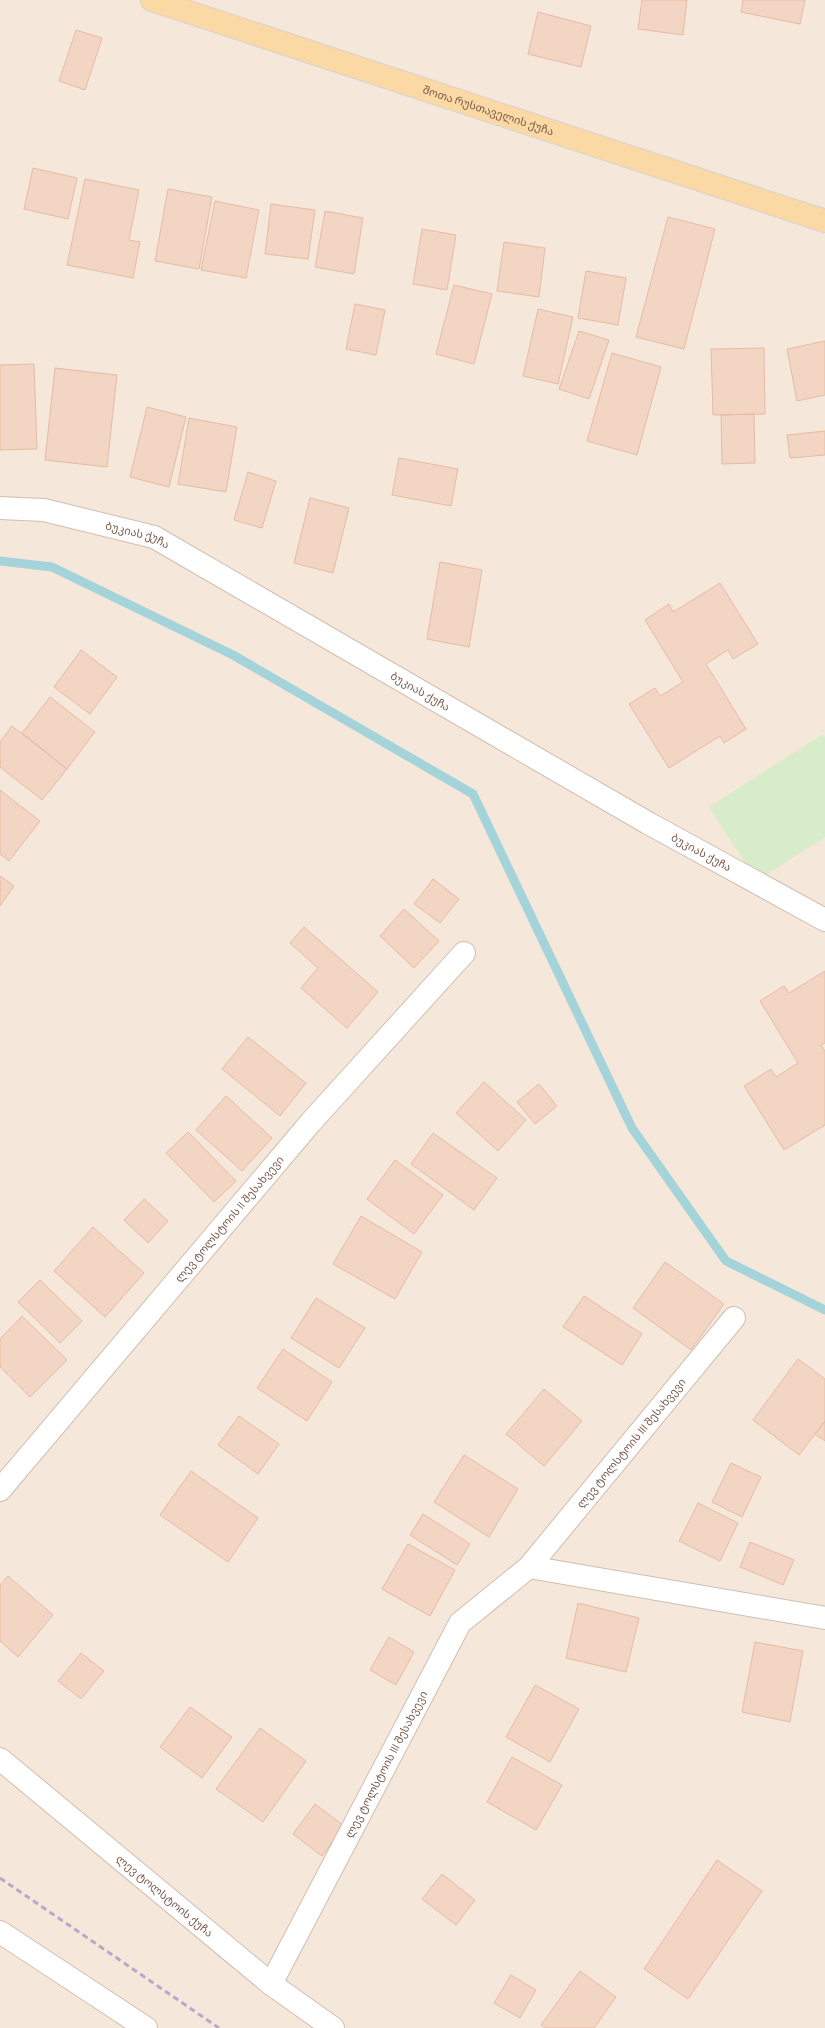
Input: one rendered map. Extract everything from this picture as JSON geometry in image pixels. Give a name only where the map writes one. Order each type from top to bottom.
[{"type":"main road","name":"შოთა რუსთაველის ქუჩა","points":[[152,0],[825,221]]},
{"type":"street","name":"ბუკიას ქუჩა","points":[[0,508],[44,510],[154,537],[648,823],[825,920]]},
{"type":"street","name":"ლევ ტოლსტოის II შესახვევი","points":[[0,1490],[312,1122],[464,952]]},
{"type":"street","name":"ლევ ტოლსტოის III შესახვევი","points":[[272,1984],[460,1623],[529,1567],[734,1318]]},
{"type":"street","points":[[529,1567],[825,1618]]},
{"type":"street","name":"ლევ ტოლსტოის ქუჩა","points":[[0,1760],[272,1984],[333,2028]]},
{"type":"street","points":[[0,1932],[146,2028]]},
{"type":"shaded area","points":[[0,0],[825,0],[825,2028],[0,2028]]},
{"type":"green space","points":[[823,734],[825,737],[825,837],[757,881],[709,807]]},
{"type":"building","points":[[642,0],[687,0],[683,35],[638,29]]},
{"type":"building","points":[[743,0],[805,0],[800,24],[741,12]]},
{"type":"building","points":[[538,12],[591,26],[581,67],[528,54]]},
{"type":"building","points":[[76,30],[102,38],[85,90],[59,81]]},
{"type":"building","points":[[33,168],[77,178],[68,219],[24,209]]},
{"type":"building","points":[[85,179],[139,190],[129,240],[140,242],[133,278],[67,265]]},
{"type":"building","points":[[168,189],[212,197],[199,269],[155,261]]},
{"type":"building","points":[[215,201],[259,210],[246,278],[201,270]]},
{"type":"building","points":[[271,204],[315,210],[308,259],[265,254]]},
{"type":"building","points":[[325,211],[363,218],[354,274],[315,267]]},
{"type":"building","points":[[668,217],[715,229],[684,349],[636,337]]},
{"type":"building","points":[[422,229],[456,235],[447,290],[413,284]]},
{"type":"building","points":[[504,242],[545,248],[539,297],[497,291]]},
{"type":"building","points":[[586,271],[626,278],[618,325],[578,318]]},
{"type":"building","points":[[454,285],[492,294],[474,364],[436,354]]},
{"type":"building","points":[[355,304],[385,310],[376,355],[346,349]]},
{"type":"building","points":[[538,309],[573,317],[558,384],[523,376]]},
{"type":"building","points":[[579,331],[609,340],[589,399],[559,389]]},
{"type":"building","points":[[825,341],[825,395],[797,401],[787,349]]},
{"type":"building","points":[[764,348],[765,414],[713,415],[711,349]]},
{"type":"building","points":[[612,353],[661,367],[637,455],[587,441]]},
{"type":"building","points":[[34,364],[37,449],[0,450],[0,365]]},
{"type":"building","points":[[55,368],[117,375],[107,467],[45,460]]},
{"type":"building","points":[[147,407],[186,417],[169,487],[130,477]]},
{"type":"building","points":[[754,414],[755,463],[722,464],[721,415]]},
{"type":"building","points":[[189,418],[237,427],[226,492],[178,484]]},
{"type":"building","points":[[825,431],[825,455],[790,458],[787,435]]},
{"type":"building","points":[[399,458],[458,469],[451,506],[392,495]]},
{"type":"building","points":[[248,472],[276,481],[262,528],[234,520]]},
{"type":"building","points":[[310,498],[349,508],[333,573],[294,563]]},
{"type":"building","points":[[440,562],[482,570],[469,647],[427,639]]},
{"type":"building","points":[[720,583],[758,644],[733,659],[728,650],[706,664],[746,729],[724,743],[720,736],[669,768],[629,704],[655,688],[660,696],[683,682],[645,620],[669,604],[673,612]]},
{"type":"building","points":[[81,650],[117,677],[90,714],[54,687]]},
{"type":"building","points":[[50,697],[95,732],[67,769],[22,733]]},
{"type":"building","points":[[12,726],[67,769],[42,800],[0,767],[0,742]]},
{"type":"building","points":[[0,790],[40,821],[9,861],[0,854]]},
{"type":"building","points":[[0,876],[14,886],[0,906]]},
{"type":"building","points":[[433,879],[459,899],[440,923],[414,904]]},
{"type":"building","points":[[404,909],[439,941],[414,968],[380,936]]},
{"type":"building","points":[[304,927],[378,992],[347,1028],[301,988],[318,968],[290,943]]},
{"type":"building","points":[[825,971],[825,1043],[821,1045],[825,1051],[825,1125],[784,1150],[744,1086],[771,1069],[776,1077],[798,1063],[760,1001],[784,986],[789,993]]},
{"type":"building","points":[[248,1037],[306,1083],[280,1116],[222,1069]]},
{"type":"building","points":[[484,1082],[526,1120],[498,1151],[456,1113]]},
{"type":"building","points":[[539,1084],[557,1106],[535,1124],[517,1102]]},
{"type":"building","points":[[226,1096],[272,1138],[242,1171],[196,1130]]},
{"type":"building","points":[[188,1132],[236,1181],[214,1202],[166,1153]]},
{"type":"building","points":[[433,1133],[497,1178],[474,1210],[411,1164]]},
{"type":"building","points":[[395,1160],[443,1195],[414,1234],[367,1199]]},
{"type":"building","points":[[144,1199],[168,1221],[148,1243],[124,1220]]},
{"type":"building","points":[[361,1216],[422,1252],[395,1299],[333,1264]]},
{"type":"building","points":[[93,1227],[144,1273],[105,1317],[54,1271]]},
{"type":"building","points":[[665,1262],[724,1304],[691,1350],[633,1308]]},
{"type":"building","points":[[40,1280],[82,1321],[60,1343],[18,1302]]},
{"type":"building","points":[[584,1296],[642,1334],[622,1365],[563,1327]]},
{"type":"building","points":[[316,1298],[365,1328],[339,1368],[291,1338]]},
{"type":"building","points":[[22,1316],[67,1360],[30,1397],[0,1367],[0,1339]]},
{"type":"building","points":[[283,1349],[332,1382],[307,1421],[257,1388]]},
{"type":"building","points":[[798,1359],[825,1379],[825,1421],[799,1455],[753,1420]]},
{"type":"building","points":[[544,1389],[582,1421],[544,1466],[506,1434]]},
{"type":"building","points":[[239,1416],[279,1444],[258,1474],[218,1445]]},
{"type":"building","points":[[825,1421],[825,1441],[815,1434]]},
{"type":"building","points":[[464,1455],[518,1489],[489,1537],[434,1502]]},
{"type":"building","points":[[731,1463],[761,1477],[742,1517],[712,1502]]},
{"type":"building","points":[[191,1471],[258,1518],[228,1562],[160,1515]]},
{"type":"building","points":[[698,1503],[738,1523],[720,1561],[679,1541]]},
{"type":"building","points":[[423,1514],[470,1544],[457,1565],[410,1535]]},
{"type":"building","points":[[750,1542],[794,1560],[783,1585],[740,1567]]},
{"type":"building","points":[[408,1544],[455,1570],[430,1616],[382,1589]]},
{"type":"building","points":[[8,1576],[53,1615],[18,1657],[0,1641],[0,1585]]},
{"type":"building","points":[[578,1603],[639,1618],[626,1672],[566,1658]]},
{"type":"building","points":[[389,1637],[414,1652],[396,1685],[370,1670]]},
{"type":"building","points":[[755,1642],[803,1651],[790,1722],[742,1712]]},
{"type":"building","points":[[81,1653],[104,1671],[81,1699],[58,1681]]},
{"type":"building","points":[[535,1685],[579,1709],[550,1762],[506,1737]]},
{"type":"building","points":[[190,1707],[232,1737],[202,1778],[160,1747]]},
{"type":"building","points":[[260,1728],[306,1761],[263,1822],[216,1789]]},
{"type":"building","points":[[512,1757],[562,1785],[536,1830],[487,1802]]},
{"type":"building","points":[[315,1804],[344,1826],[322,1856],[293,1834]]},
{"type":"building","points":[[717,1860],[762,1891],[688,1999],[644,1969]]},
{"type":"building","points":[[442,1874],[475,1900],[456,1925],[422,1899]]},
{"type":"building","points":[[580,1971],[616,1997],[594,2028],[545,2028],[541,2025]]},
{"type":"building","points":[[511,1975],[536,1990],[520,2018],[494,2003]]},
{"type":"waterway","points":[[0,561],[52,567],[233,655],[473,794],[632,1128],[726,1261],[825,1310]]},
{"type":"railway","points":[[0,1878],[219,2028]]}]
